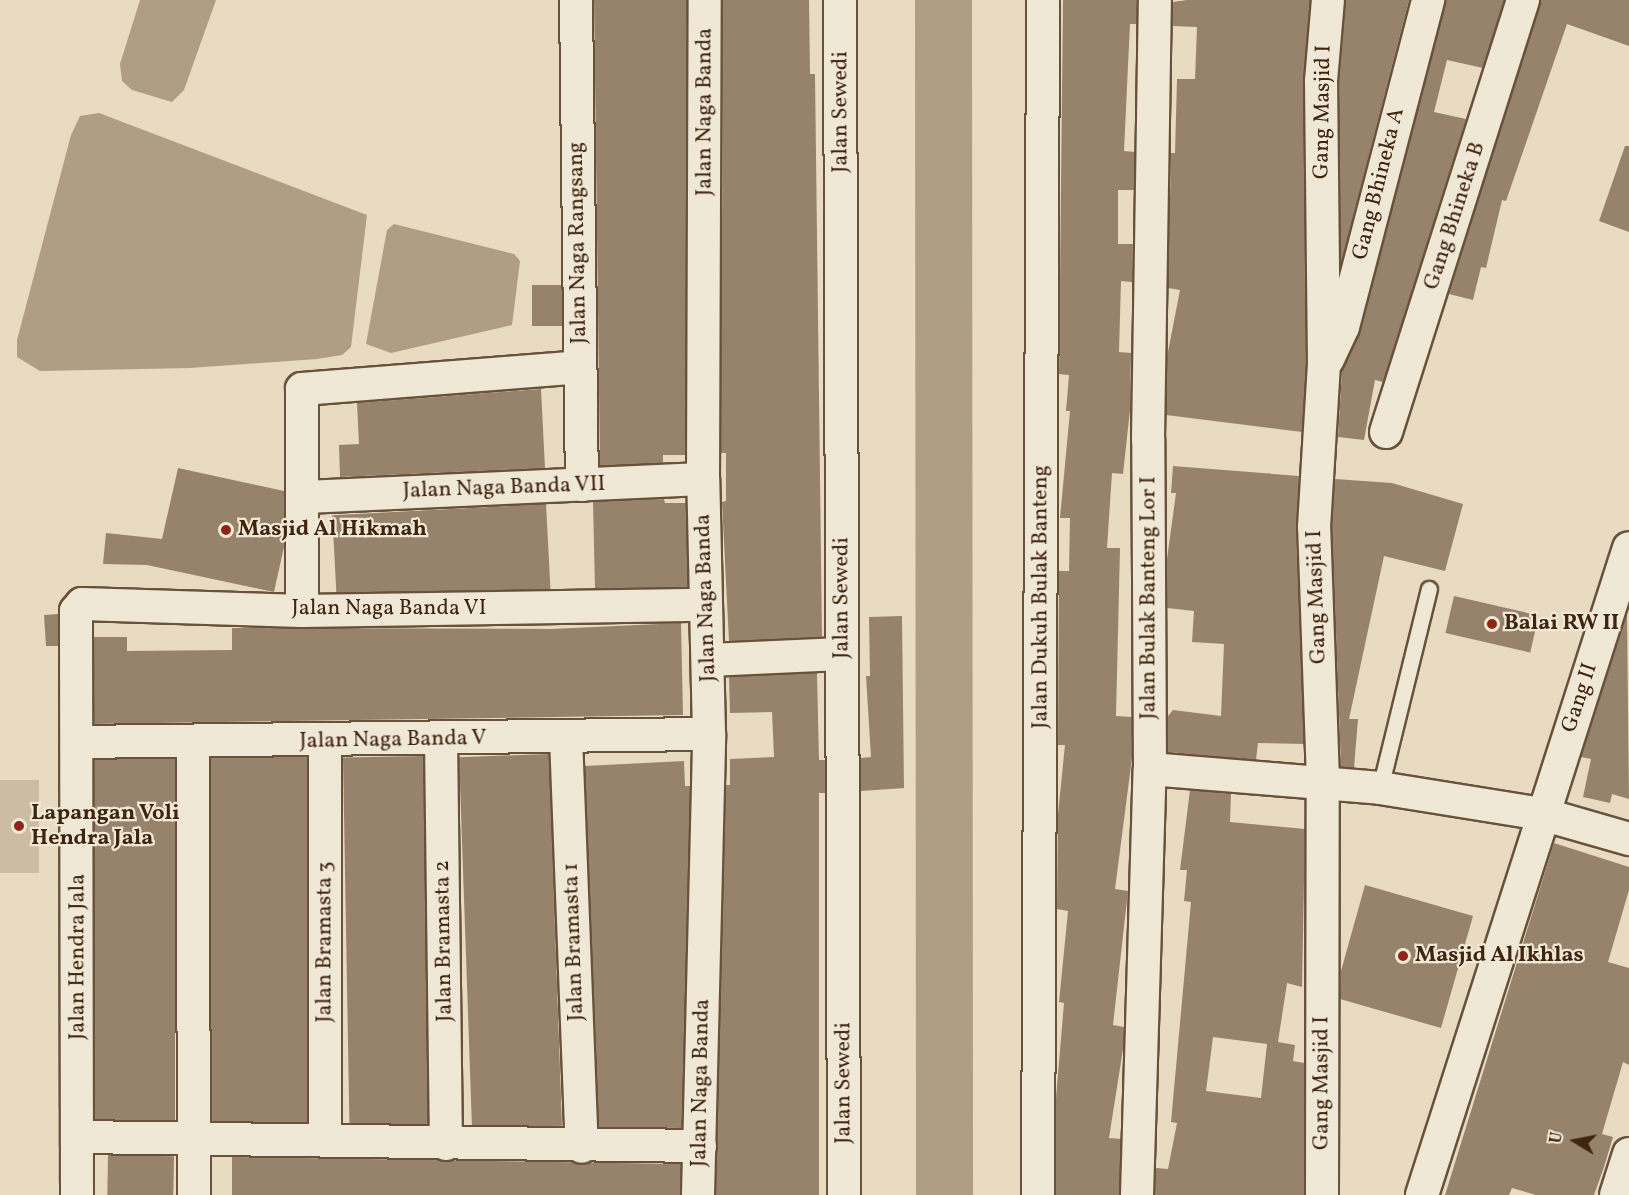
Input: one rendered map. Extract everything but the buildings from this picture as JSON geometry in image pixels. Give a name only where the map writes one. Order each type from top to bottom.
[{"type":"street","name":"Jalan Naga Rangsang","points":[[576,0],[582,485]]},
{"type":"street","name":"Jalan Naga Banda","points":[[698,1195],[709,734],[703,479],[705,0]]},
{"type":"street","name":"Jalan Sewedi","points":[[840,0],[844,1195]]},
{"type":"street","name":"Jalan Dukuh Bulak Banteng","points":[[1038,1195],[1043,0]]},
{"type":"street","name":"Jalan Bulak Banteng Lor I","points":[[1137,1195],[1150,769],[1148,439],[1155,0]]},
{"type":"street","name":"Gang Masjid I","points":[[1322,1195],[1323,782],[1314,527],[1324,365],[1321,81],[1328,0]]},
{"type":"street","name":"Gang Bhineka A","points":[[1324,365],[1343,327],[1428,0]]},
{"type":"street","name":"Gang Bhineka B","points":[[1386,432],[1523,0]]},
{"type":"street","points":[[302,611],[305,497],[302,389],[579,367]]},
{"type":"street","name":"Jalan Naga Banda VII","points":[[305,497],[703,479]]},
{"type":"street","name":"Gang II","points":[[1422,1195],[1542,814],[1629,548]]},
{"type":"street","name":"Jalan Naga Banda VI","points":[[76,611],[82,604],[107,603],[302,611],[705,605]]},
{"type":"street","name":"Jalan Hendra Jala","points":[[76,611],[77,1195]]},
{"type":"street","points":[[708,660],[842,654]]},
{"type":"street","name":"Jalan Naga Banda V","points":[[77,742],[325,742],[709,734]]},
{"type":"street","name":"Jalan Bramasta 1","points":[[566,736],[582,1147]]},
{"type":"street","name":"Jalan Bramasta 2","points":[[441,738],[446,1144]]},
{"type":"street","points":[[194,741],[194,1195]]},
{"type":"street","name":"Jalan Bramasta 3","points":[[325,742],[325,1141]]},
{"type":"street","points":[[1150,769],[1380,788],[1542,814],[1629,839]]},
{"type":"street","points":[[78,1137],[582,1147],[700,1146]]},
{"type":"street","points":[[1616,1195],[1629,1154]]},
{"type":"lane","points":[[1380,788],[1429,589]]},
{"type":"shaded area","points":[[140,0],[216,0],[184,90],[172,102],[132,90],[122,81],[120,64]]},
{"type":"shaded area","points":[[99,113],[367,215],[351,347],[342,355],[317,359],[190,368],[40,371],[17,357],[17,340],[71,135],[80,116]]},
{"type":"shaded area","points":[[394,224],[514,254],[520,261],[512,325],[391,353],[366,344],[387,230]]},
{"type":"shaded area","name":"Lapangan Voli Hendra Jala","points":[[0,780],[39,780],[39,873],[0,873]]},
{"type":"waterway","points":[[943,0],[944,1195]]},
{"type":"place","name":"Masjid Al Hikmah","points":[[226,530]]},
{"type":"place","name":"Balai RW II","points":[[1492,624]]},
{"type":"place","name":"Lapangan Voli Hendra Jala","points":[[19,826]]},
{"type":"place","name":"Masjid Al Ikhlas","points":[[1403,956]]}]
